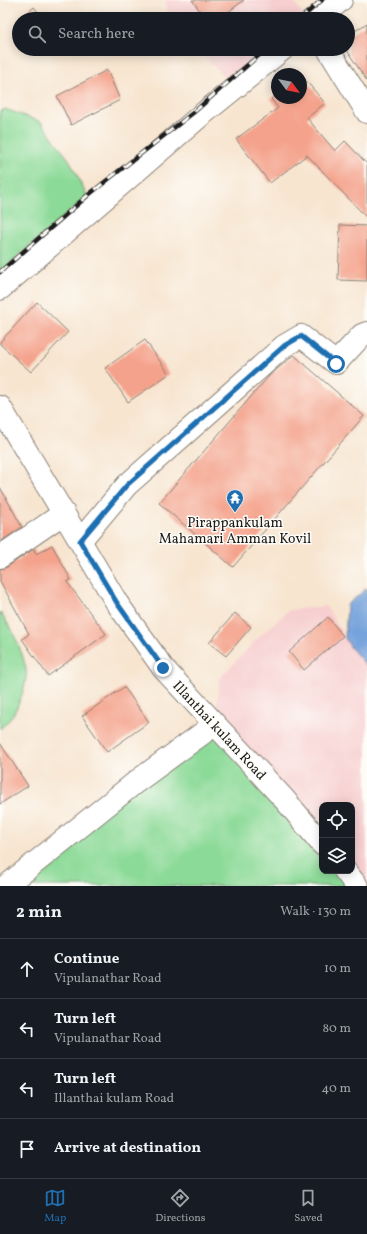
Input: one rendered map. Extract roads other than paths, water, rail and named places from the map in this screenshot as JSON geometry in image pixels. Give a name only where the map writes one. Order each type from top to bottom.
[{"type":"street","points":[[327,12],[341,0]]},
{"type":"street","points":[[0,289],[199,118],[275,56]]},
{"type":"street","points":[[332,56],[367,112]]},
{"type":"street","points":[[80,541],[127,485],[284,346],[301,336],[336,364],[362,335],[367,333]]},
{"type":"street","name":"Illanthai kulam Road","points":[[0,407],[117,603],[163,668],[214,725],[285,800],[319,840]]},
{"type":"street","points":[[0,557],[64,513]]},
{"type":"street","points":[[6,886],[136,782],[214,725]]},
{"type":"street","points":[[347,874],[357,886]]},
{"type":"water","points":[[367,588],[367,666],[351,648],[345,638],[347,605]]},
{"type":"railway","points":[[308,12],[322,0]]},
{"type":"railway","points":[[0,272],[87,196],[194,112],[258,56]]},
{"type":"place","name":"Pirappankulam Mahamari Amman Kovil","points":[[235,513]]}]
